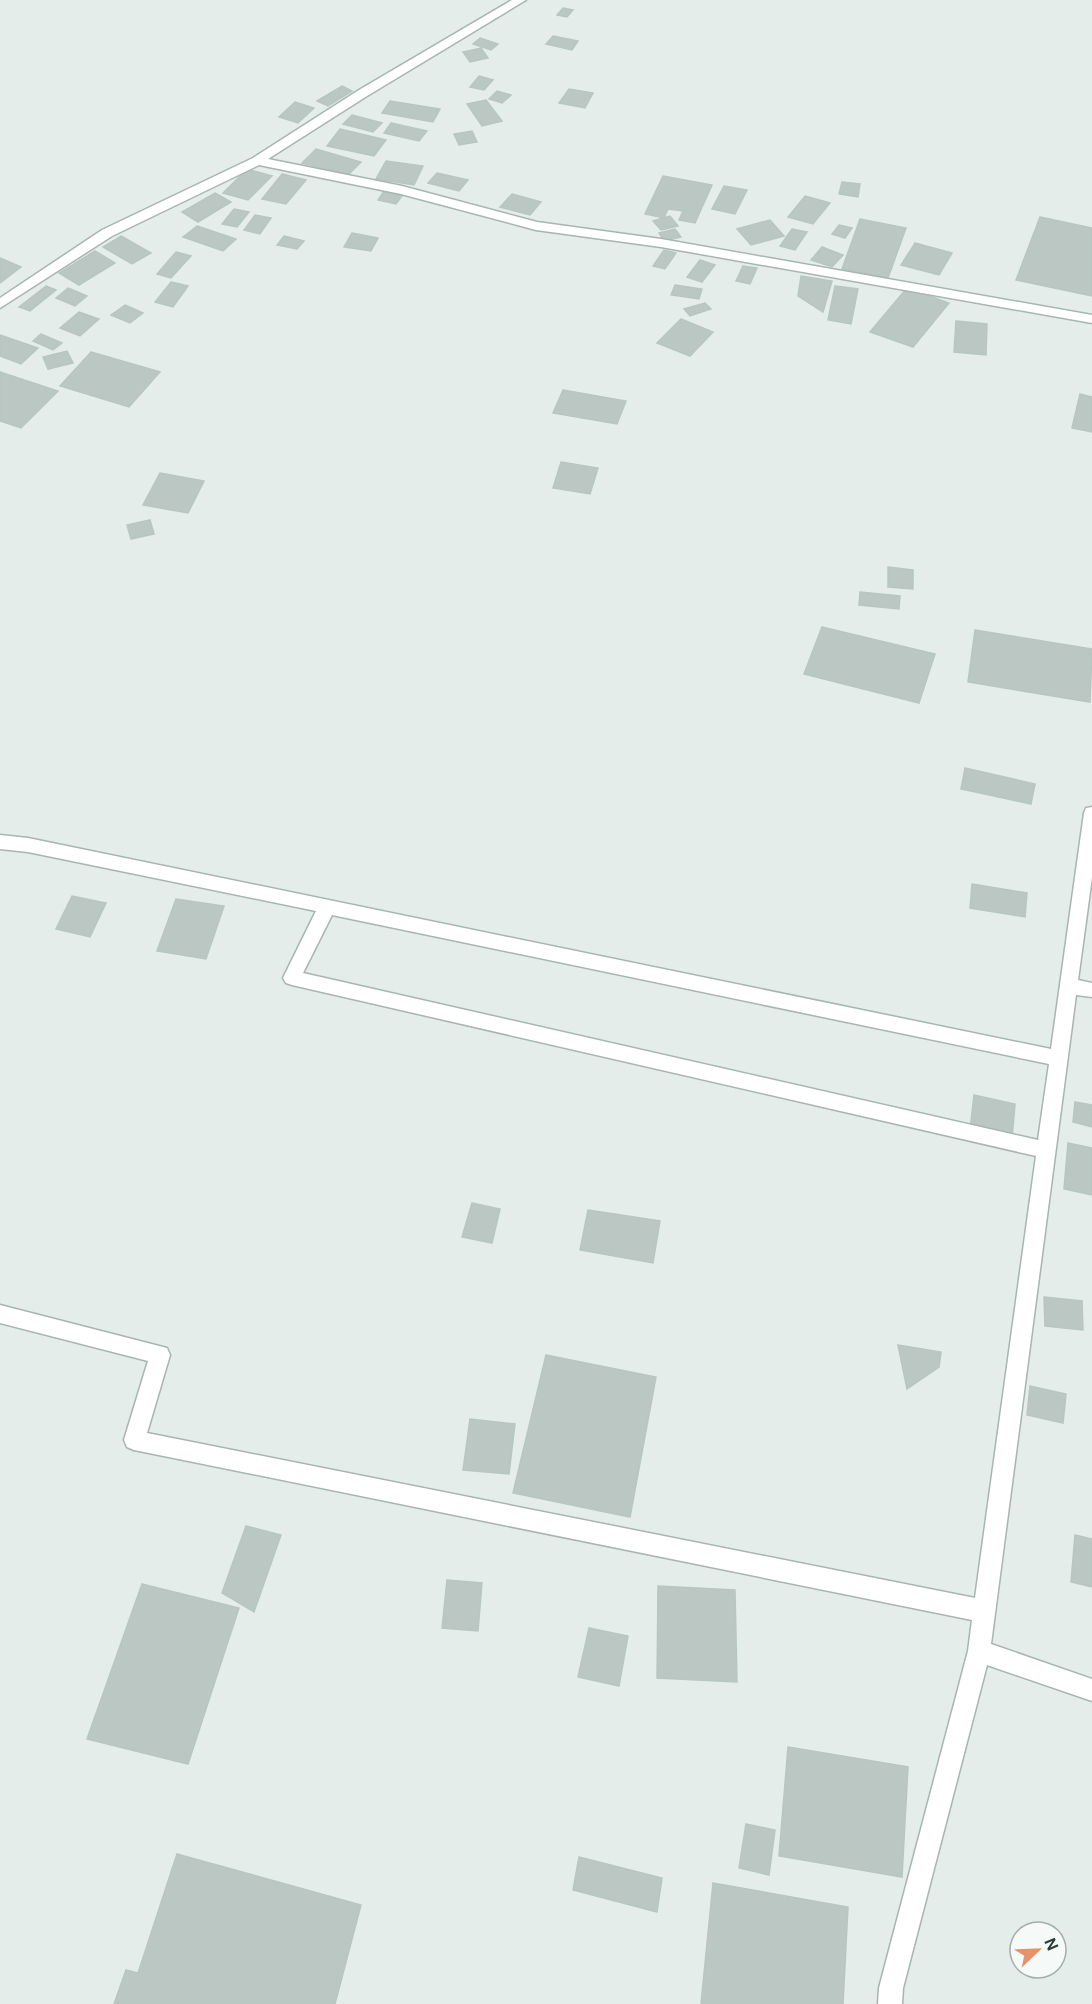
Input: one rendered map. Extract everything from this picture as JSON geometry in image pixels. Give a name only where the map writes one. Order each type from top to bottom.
[{"type":"street","points":[[0,304],[107,233],[257,161],[363,93],[520,0]]},
{"type":"street","points":[[257,161],[402,190],[536,226],[661,243],[1092,319]]},
{"type":"street","points":[[890,2004],[891,1988],[979,1651],[1068,986],[1086,898],[1092,813]]},
{"type":"street","points":[[0,842],[28,845],[327,906],[1058,1058]]},
{"type":"street","points":[[327,906],[292,978],[1046,1150]]},
{"type":"street","points":[[1068,986],[1092,990]]},
{"type":"street","points":[[0,1314],[160,1355],[134,1440],[983,1611]]},
{"type":"street","points":[[979,1651],[1092,1690]]},
{"type":"building","points":[[563,8],[573,10],[567,17],[557,15]]},
{"type":"building","points":[[553,36],[578,41],[572,50],[546,44]]},
{"type":"building","points":[[480,38],[498,44],[491,50],[473,44]]},
{"type":"building","points":[[481,48],[488,58],[470,62],[463,52]]},
{"type":"building","points":[[479,76],[493,80],[484,90],[470,87]]},
{"type":"building","points":[[342,86],[352,91],[328,106],[317,101]]},
{"type":"building","points":[[569,89],[593,93],[585,108],[559,103]]},
{"type":"building","points":[[497,91],[511,95],[502,103],[489,99]]},
{"type":"building","points":[[486,100],[502,121],[482,126],[467,104]]},
{"type":"building","points":[[390,101],[440,109],[433,122],[382,113]]},
{"type":"building","points":[[295,102],[314,108],[298,123],[279,117]]},
{"type":"building","points":[[352,115],[382,123],[373,132],[343,124]]},
{"type":"building","points":[[391,123],[427,131],[419,141],[384,133]]},
{"type":"building","points":[[340,129],[386,140],[374,156],[327,146]]},
{"type":"building","points":[[472,131],[477,142],[459,145],[454,134]]},
{"type":"building","points":[[316,149],[361,162],[348,175],[302,163]]},
{"type":"building","points":[[386,161],[423,166],[414,185],[376,179]]},
{"type":"building","points":[[247,169],[272,176],[248,200],[223,193]]},
{"type":"building","points":[[437,173],[468,180],[459,191],[428,183]]},
{"type":"building","points":[[282,174],[306,180],[286,204],[262,199]]},
{"type":"building","points":[[663,176],[712,185],[695,223],[679,220],[683,211],[668,209],[664,218],[645,214]]},
{"type":"building","points":[[842,182],[860,184],[858,197],[839,194]]},
{"type":"building","points":[[724,186],[747,190],[735,214],[712,209]]},
{"type":"building","points":[[384,191],[402,196],[396,204],[378,200]]},
{"type":"building","points":[[215,193],[231,202],[198,222],[182,212]]},
{"type":"building","points":[[512,194],[541,202],[530,215],[500,207]]},
{"type":"building","points":[[805,196],[830,203],[813,224],[788,217]]},
{"type":"building","points":[[234,209],[249,212],[237,227],[222,224]]},
{"type":"building","points":[[255,215],[271,218],[260,234],[244,230]]},
{"type":"building","points":[[670,216],[678,226],[661,230],[653,221]]},
{"type":"building","points":[[1040,217],[1092,228],[1092,296],[1016,280]]},
{"type":"building","points":[[860,219],[906,228],[888,278],[842,269]]},
{"type":"building","points":[[770,220],[784,236],[751,245],[737,229]]},
{"type":"building","points":[[839,225],[852,228],[845,238],[832,234]]},
{"type":"building","points":[[197,226],[236,239],[223,251],[183,237]]},
{"type":"building","points":[[675,229],[681,237],[664,241],[659,233]]},
{"type":"building","points":[[792,229],[807,232],[795,250],[780,246]]},
{"type":"building","points":[[352,233],[378,238],[371,251],[344,247]]},
{"type":"building","points":[[121,236],[151,253],[132,264],[103,247]]},
{"type":"building","points":[[284,236],[304,241],[297,249],[277,245]]},
{"type":"building","points":[[915,243],[952,253],[939,275],[901,265]]},
{"type":"building","points":[[822,247],[843,255],[832,267],[811,260]]},
{"type":"building","points":[[664,250],[676,253],[665,269],[653,266]]},
{"type":"building","points":[[95,251],[115,263],[79,285],[59,273]]},
{"type":"building","points":[[176,252],[191,256],[171,278],[157,274]]},
{"type":"building","points":[[0,258],[21,267],[0,283]]},
{"type":"building","points":[[700,260],[715,265],[702,282],[687,277]]},
{"type":"building","points":[[743,266],[757,268],[750,284],[736,281]]},
{"type":"building","points":[[801,276],[832,281],[823,312],[798,296]]},
{"type":"building","points":[[171,282],[188,286],[173,307],[155,302]]},
{"type":"building","points":[[675,285],[702,289],[699,299],[671,295]]},
{"type":"building","points":[[46,286],[56,290],[30,311],[19,307]]},
{"type":"building","points":[[835,286],[858,289],[851,324],[828,320]]},
{"type":"building","points":[[68,288],[87,296],[75,306],[56,298]]},
{"type":"building","points":[[907,288],[949,303],[913,347],[870,332]]},
{"type":"building","points":[[705,303],[711,309],[690,316],[684,309]]},
{"type":"building","points":[[125,305],[143,313],[130,323],[111,315]]},
{"type":"building","points":[[79,312],[99,319],[80,336],[60,328]]},
{"type":"building","points":[[681,319],[713,332],[690,356],[657,343]]},
{"type":"building","points":[[956,321],[987,324],[986,355],[954,352]]},
{"type":"building","points":[[41,334],[62,343],[53,350],[33,341]]},
{"type":"building","points":[[0,335],[38,348],[21,364],[0,356]]},
{"type":"building","points":[[67,351],[73,363],[48,369],[43,357]]},
{"type":"building","points":[[91,352],[160,372],[129,407],[60,386]]},
{"type":"building","points":[[0,372],[58,391],[21,428],[0,421]]},
{"type":"building","points":[[563,390],[626,401],[617,424],[553,413]]},
{"type":"building","points":[[1080,394],[1092,397],[1092,432],[1072,428]]},
{"type":"building","points":[[561,462],[598,468],[590,494],[553,488]]},
{"type":"building","points":[[160,473],[204,481],[188,513],[143,505]]},
{"type":"building","points":[[150,520],[154,534],[131,539],[127,525]]},
{"type":"building","points":[[888,567],[913,570],[913,589],[888,587]]},
{"type":"building","points":[[860,592],[900,596],[899,609],[859,605]]},
{"type":"building","points":[[822,627],[935,654],[919,703],[804,674]]},
{"type":"building","points":[[975,630],[1092,649],[1090,702],[968,682]]},
{"type":"building","points":[[965,768],[1035,784],[1031,804],[961,789]]},
{"type":"building","points":[[972,884],[1027,893],[1025,917],[970,908]]},
{"type":"building","points":[[72,896],[106,903],[90,937],[56,929]]},
{"type":"building","points":[[176,899],[224,906],[206,959],[157,951]]},
{"type":"building","points":[[974,1095],[1015,1104],[1012,1138],[970,1130]]},
{"type":"building","points":[[1075,1102],[1092,1105],[1092,1127],[1073,1122]]},
{"type":"building","points":[[1068,1143],[1092,1148],[1092,1195],[1064,1189]]},
{"type":"building","points":[[472,1203],[500,1209],[492,1243],[462,1237]]},
{"type":"building","points":[[588,1210],[660,1221],[653,1263],[580,1250]]},
{"type":"building","points":[[1044,1297],[1082,1301],[1083,1330],[1045,1326]]},
{"type":"building","points":[[898,1345],[941,1352],[939,1367],[907,1389]]},
{"type":"building","points":[[546,1355],[656,1377],[630,1517],[513,1493]]},
{"type":"building","points":[[1030,1386],[1066,1394],[1063,1423],[1027,1415]]},
{"type":"building","points":[[470,1419],[515,1424],[509,1474],[463,1470]]},
{"type":"building","points":[[246,1526],[281,1535],[254,1612],[222,1593]]},
{"type":"building","points":[[1075,1535],[1092,1539],[1092,1587],[1071,1582]]},
{"type":"building","points":[[447,1580],[482,1583],[478,1631],[442,1628]]},
{"type":"building","points":[[142,1584],[239,1608],[188,1764],[87,1739]]},
{"type":"building","points":[[658,1586],[735,1590],[737,1682],[657,1678]]},
{"type":"building","points":[[589,1628],[628,1636],[619,1686],[578,1677]]},
{"type":"building","points":[[788,1747],[908,1767],[902,1877],[779,1856]]},
{"type":"building","points":[[746,1824],[775,1830],[769,1875],[739,1868]]},
{"type":"building","points":[[177,1854],[361,1905],[335,2004],[114,2004],[126,1970],[138,1973]]},
{"type":"building","points":[[579,1857],[662,1878],[657,1912],[573,1890]]},
{"type":"building","points":[[713,1883],[848,1907],[843,2004],[701,2004]]}]
